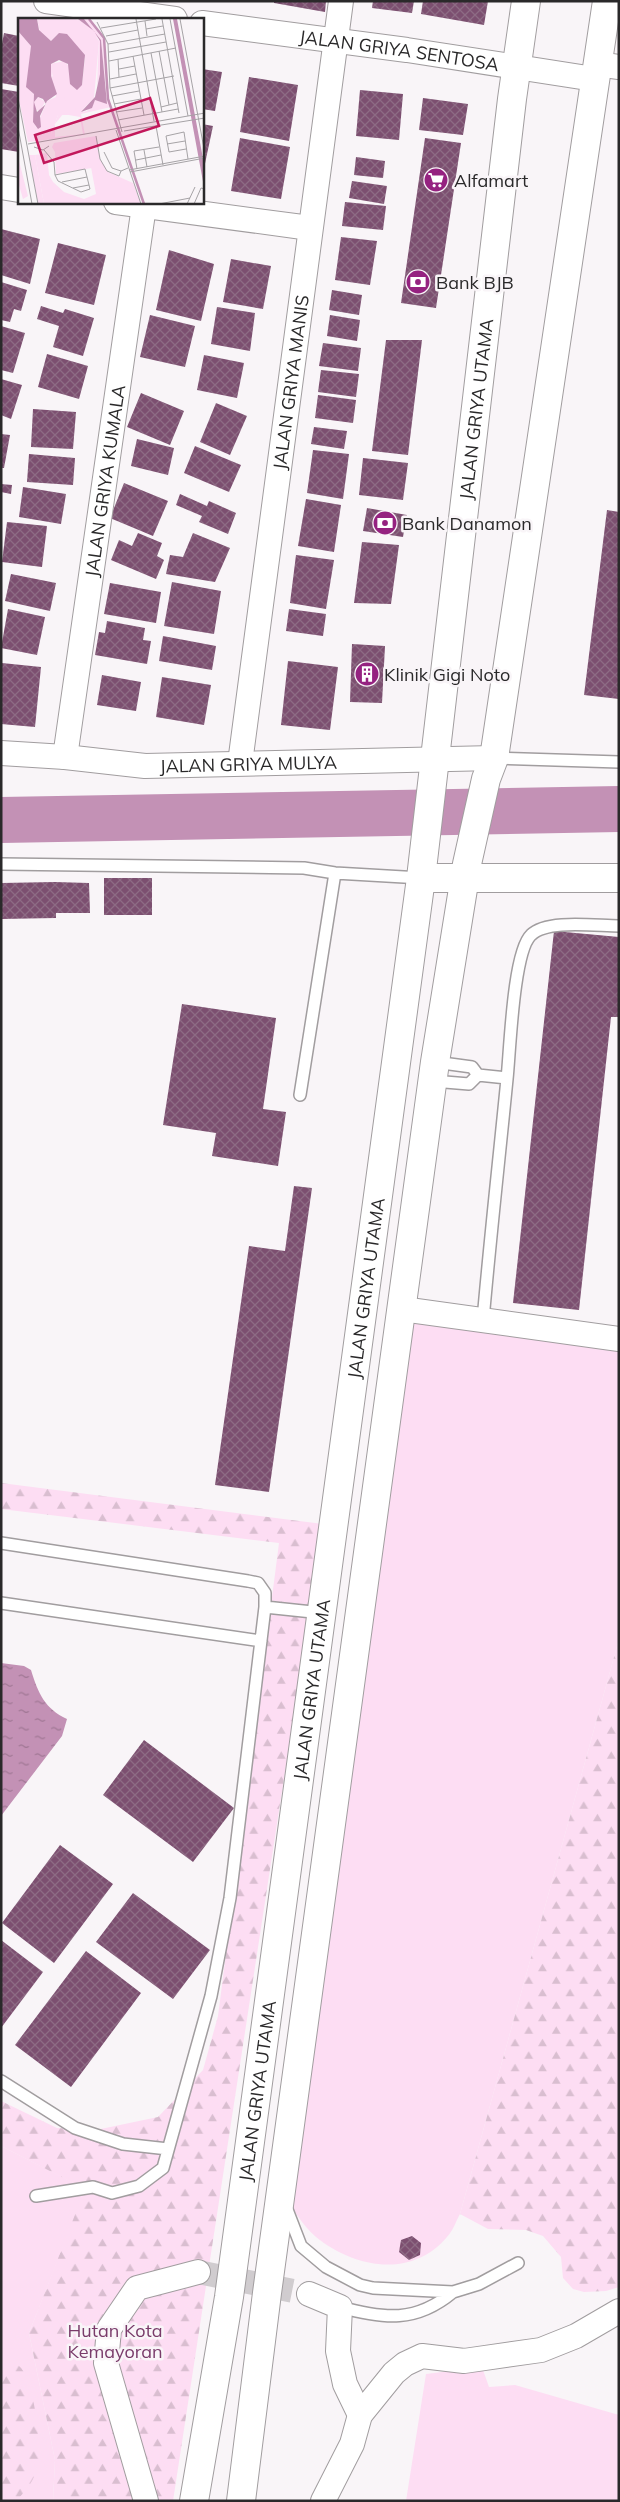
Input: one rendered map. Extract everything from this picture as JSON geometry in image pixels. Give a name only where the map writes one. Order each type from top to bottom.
[{"type":"main road","name":"JALAN GRIYA UTAMA","points":[[194,2501],[229,2297],[323,1614],[421,873],[516,68],[526,1]]},
{"type":"main road","name":"JALAN GRIYA UTAMA","points":[[241,2501],[281,2191],[434,1072],[466,871],[490,769],[603,70],[611,33],[607,1]]},
{"type":"main road","points":[[421,873],[466,871],[619,878]]},
{"type":"street","points":[[46,1],[168,18]]},
{"type":"street","name":"JALAN GRIYA MANIS","points":[[240,764],[340,1]]},
{"type":"street","name":"JALAN GRIYA SENTOSA","points":[[204,22],[516,68],[603,70]]},
{"type":"street","points":[[1,187],[18,190]]},
{"type":"street","points":[[130,204],[310,228]]},
{"type":"street","name":"JALAN GRIYA KUMALA","points":[[65,757],[144,206]]},
{"type":"street","name":"JALAN GRIYA MULYA","points":[[1,753],[65,757],[145,766],[240,764],[490,769]]},
{"type":"street","points":[[402,1309],[619,1339]]},
{"type":"street","points":[[146,2501],[106,2363],[109,2329],[137,2288],[198,2272]]},
{"type":"street","points":[[309,2294],[340,2307],[338,2351],[345,2384],[360,2415]]},
{"type":"street","points":[[323,2501],[352,2444],[360,2415],[394,2373],[405,2364],[422,2356],[464,2361],[541,2350],[576,2336],[619,2311]]},
{"type":"lane","points":[[490,769],[619,762]]},
{"type":"lane","points":[[1,864],[304,868],[335,873],[421,873]]},
{"type":"lane","points":[[300,1095],[335,873]]},
{"type":"lane","points":[[482,1320],[514,998],[519,968],[528,937],[537,929],[561,925],[619,926]]},
{"type":"lane","points":[[434,1072],[472,1067],[478,1075],[507,1078]]},
{"type":"lane","points":[[434,1072],[469,1084],[478,1075]]},
{"type":"lane","points":[[1,1542],[258,1583],[265,1593],[265,1607],[230,1898],[211,1996],[163,2168],[139,2186],[112,2193],[93,2188],[36,2196]]},
{"type":"lane","points":[[1,1602],[261,1641]]},
{"type":"lane","points":[[265,1607],[323,1614]]},
{"type":"lane","points":[[1,2081],[75,2128],[124,2144],[168,2149]]},
{"type":"lane","points":[[281,2191],[301,2246],[326,2267],[360,2285],[373,2288],[453,2292],[485,2281],[518,2263]]},
{"type":"lane","points":[[340,2307],[360,2312],[403,2316],[437,2306],[453,2292]]},
{"type":"green space","points":[[402,1309],[619,1339],[619,1639],[460,2214],[449,2235],[433,2250],[417,2259],[400,2264],[383,2264],[365,2262],[331,2248],[311,2232],[281,2191]]},
{"type":"green space","name":"Hutan Kota Kemayoran","points":[[1,1483],[323,1524],[173,2501],[53,2501],[55,2460],[29,2333],[85,2189],[1,2146],[1,2101],[57,2128],[96,2130],[158,2117],[203,2070],[218,2016],[279,1543],[1,1509]]},
{"type":"green space","points":[[619,1639],[619,2287],[606,2291],[584,2292],[573,2289],[563,2278],[561,2257],[543,2236],[526,2230],[488,2229],[460,2214]]},
{"type":"green space","points":[[1,2146],[86,2189],[29,2333],[55,2460],[53,2501],[1,2501]]},
{"type":"green space","points":[[1,2359],[19,2366],[24,2373],[33,2398],[38,2429],[39,2456],[37,2470],[24,2493],[16,2501],[1,2501]]},
{"type":"green space","points":[[482,2367],[489,2387],[515,2385],[619,2415],[619,2501],[406,2501],[426,2374]]},
{"type":"water","points":[[1,1663],[24,1666],[31,1670],[43,1699],[59,1715],[67,1719],[62,1736],[1,1816]]},
{"type":"building","points":[[274,1],[326,1],[325,12],[274,3]]},
{"type":"building","points":[[373,1],[414,1],[412,13],[372,8]]},
{"type":"building","points":[[423,1],[488,1],[484,25],[421,14]]},
{"type":"building","points":[[4,33],[18,36],[18,86],[1,83],[1,49]]},
{"type":"building","points":[[204,69],[222,72],[215,111],[204,109]]},
{"type":"building","points":[[249,77],[298,85],[289,141],[240,132]]},
{"type":"building","points":[[1,89],[18,92],[18,152],[1,149]]},
{"type":"building","points":[[360,90],[403,94],[399,140],[356,136]]},
{"type":"building","points":[[423,98],[468,104],[463,135],[419,130]]},
{"type":"building","points":[[204,124],[213,126],[204,168]]},
{"type":"building","points":[[240,138],[290,147],[281,199],[231,191]]},
{"type":"building","points":[[425,138],[461,143],[436,308],[401,303]]},
{"type":"building","points":[[356,157],[385,161],[383,178],[354,175]]},
{"type":"building","points":[[352,181],[387,186],[384,204],[349,198]]},
{"type":"building","points":[[345,202],[386,206],[383,230],[342,226]]},
{"type":"building","points":[[1,229],[40,239],[30,284],[1,275]]},
{"type":"building","points":[[341,237],[377,241],[370,285],[335,280]]},
{"type":"building","points":[[58,243],[106,255],[94,305],[45,293]]},
{"type":"building","points":[[169,250],[214,264],[201,321],[156,310]]},
{"type":"building","points":[[231,259],[271,266],[263,309],[223,302]]},
{"type":"building","points":[[1,282],[27,290],[21,311],[14,309],[10,322],[1,320]]},
{"type":"building","points":[[332,290],[362,295],[359,315],[329,310]]},
{"type":"building","points":[[41,306],[63,313],[65,309],[94,318],[83,356],[53,347],[59,326],[37,319]]},
{"type":"building","points":[[217,307],[255,313],[250,351],[211,344]]},
{"type":"building","points":[[150,315],[195,326],[185,367],[140,357]]},
{"type":"building","points":[[330,315],[360,320],[357,341],[327,336]]},
{"type":"building","points":[[1,326],[25,333],[13,373],[1,370]]},
{"type":"building","points":[[386,340],[422,340],[408,455],[372,451]]},
{"type":"building","points":[[323,343],[361,348],[358,371],[319,366]]},
{"type":"building","points":[[47,354],[88,366],[79,399],[38,387]]},
{"type":"building","points":[[204,355],[244,363],[237,398],[197,390]]},
{"type":"building","points":[[321,370],[359,374],[356,397],[318,392]]},
{"type":"building","points":[[1,379],[22,385],[11,419],[1,415]]},
{"type":"building","points":[[141,393],[184,411],[170,445],[127,427]]},
{"type":"building","points":[[318,395],[356,400],[353,423],[315,418]]},
{"type":"building","points":[[216,403],[247,416],[230,455],[200,442]]},
{"type":"building","points":[[33,409],[76,412],[73,449],[31,447]]},
{"type":"building","points":[[314,427],[347,431],[344,449],[311,444]]},
{"type":"building","points":[[1,434],[10,435],[4,468],[1,468]]},
{"type":"building","points":[[137,439],[174,448],[168,475],[131,466]]},
{"type":"building","points":[[195,446],[241,465],[229,492],[184,473]]},
{"type":"building","points":[[313,450],[349,454],[343,499],[307,493]]},
{"type":"building","points":[[29,454],[75,458],[73,485],[27,482]]},
{"type":"building","points":[[363,458],[408,463],[403,500],[359,495]]},
{"type":"building","points":[[124,483],[168,501],[153,536],[110,518]]},
{"type":"building","points":[[1,484],[12,485],[11,494],[1,492]]},
{"type":"building","points":[[23,487],[66,494],[61,524],[19,517]]},
{"type":"building","points":[[180,494],[207,506],[209,501],[236,513],[228,534],[199,522],[202,516],[176,505]]},
{"type":"building","points":[[306,499],[341,505],[334,552],[298,546]]},
{"type":"building","name":"Bank Danamon","points":[[367,508],[407,515],[403,537],[363,531]]},
{"type":"building","points":[[607,510],[619,512],[619,699],[584,695]]},
{"type":"building","points":[[7,522],[47,526],[42,567],[2,562]]},
{"type":"building","points":[[138,533],[162,543],[157,556],[164,560],[156,579],[111,560],[119,540],[132,546]]},
{"type":"building","points":[[193,533],[230,548],[215,582],[166,574],[170,555],[183,557]]},
{"type":"building","points":[[362,542],[399,545],[391,604],[354,603]]},
{"type":"building","points":[[296,555],[334,560],[326,609],[290,603]]},
{"type":"building","points":[[11,574],[56,583],[50,611],[5,601]]},
{"type":"building","points":[[172,582],[221,591],[214,634],[164,626]]},
{"type":"building","points":[[110,583],[161,592],[156,623],[104,614]]},
{"type":"building","points":[[8,609],[45,617],[37,655],[1,648]]},
{"type":"building","points":[[289,609],[326,614],[323,636],[286,631]]},
{"type":"building","points":[[107,621],[145,628],[143,640],[151,641],[147,664],[95,655],[99,632],[105,633]]},
{"type":"building","points":[[163,636],[216,646],[212,670],[159,661]]},
{"type":"building","name":"Klinik Gigi Noto","points":[[352,644],[385,646],[382,703],[350,702]]},
{"type":"building","points":[[288,661],[338,667],[330,730],[281,725]]},
{"type":"building","points":[[2,663],[41,667],[35,727],[1,724]]},
{"type":"building","points":[[102,675],[141,682],[136,711],[97,705]]},
{"type":"building","points":[[162,677],[211,685],[204,725],[156,717]]},
{"type":"building","points":[[104,878],[152,878],[152,915],[104,915]]},
{"type":"building","points":[[1,883],[89,883],[90,913],[56,913],[56,918],[1,919]]},
{"type":"building","points":[[554,931],[619,937],[619,1017],[611,1017],[579,1310],[513,1303]]},
{"type":"building","points":[[182,1004],[276,1018],[263,1109],[286,1112],[278,1166],[212,1156],[216,1133],[163,1125]]},
{"type":"building","points":[[294,1186],[312,1188],[269,1492],[215,1485],[249,1246],[285,1251]]},
{"type":"building","points":[[144,1740],[234,1808],[193,1862],[103,1795]]},
{"type":"building","points":[[60,1845],[113,1884],[54,1963],[2,1923]]},
{"type":"building","points":[[133,1893],[210,1950],[173,1999],[96,1942]]},
{"type":"building","points":[[1,1940],[43,1972],[1,2028]]},
{"type":"building","points":[[86,1951],[141,1993],[71,2087],[15,2045]]},
{"type":"building","points":[[412,2236],[421,2243],[420,2255],[409,2260],[399,2252],[401,2240]]},
{"type":"waterway","points":[[1,820],[619,809]]},
{"type":"tunnel","points":[[198,2272],[309,2294]]},
{"type":"place","name":"Alfamart","points":[[436,180]]},
{"type":"place","name":"Bank BJB","points":[[418,282]]},
{"type":"place","name":"Bank Danamon","points":[[385,523]]},
{"type":"place","name":"Klinik Gigi Noto","points":[[367,674]]}]
